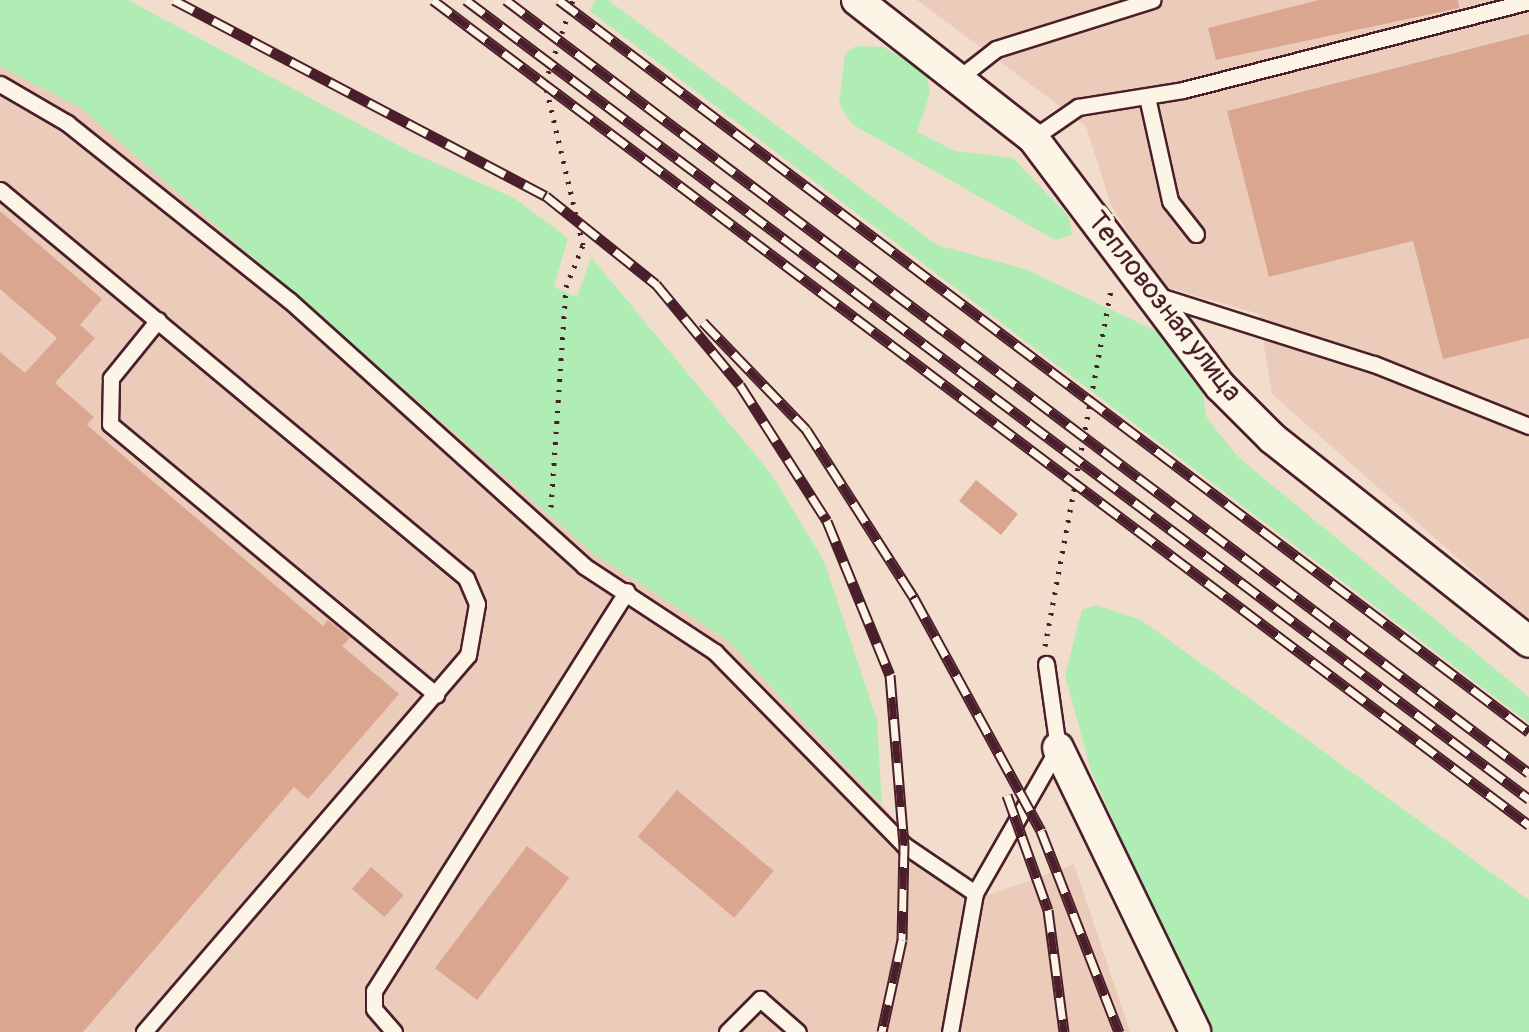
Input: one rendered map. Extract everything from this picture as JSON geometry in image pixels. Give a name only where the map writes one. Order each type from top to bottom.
[{"type":"street","name":"Тепловозная улица","points":[[856,0],[1032,138],[1150,293],[1272,438],[1529,642]]},
{"type":"street","points":[[1058,748],[1195,1032]]},
{"type":"lane","points":[[958,78],[996,49],[1152,0]]},
{"type":"lane","points":[[1032,138],[1061,113],[1147,98],[1529,1]]},
{"type":"lane","points":[[0,84],[68,123],[289,300],[549,535],[714,652],[904,846],[976,893]]},
{"type":"lane","points":[[1147,98],[1170,201],[1196,234]]},
{"type":"lane","points":[[0,190],[466,578],[478,628],[436,695],[144,1032]]},
{"type":"lane","points":[[1150,293],[1374,364],[1529,426]]},
{"type":"lane","points":[[158,320],[110,378],[110,424],[436,695]]},
{"type":"lane","points":[[394,1032],[374,1010],[374,990],[627,591]]},
{"type":"lane","points":[[950,1032],[976,893],[1058,748],[1046,664]]},
{"type":"lane","points":[[727,1032],[760,999],[798,1032]]},
{"type":"path","points":[[549,535],[566,287],[583,245],[545,109],[573,0]]},
{"type":"path","points":[[1046,635],[1094,404],[1099,327],[1122,256]]},
{"type":"shaded area","points":[[917,0],[1529,0],[1529,621],[1272,394],[1259,314],[1162,286],[1111,205],[1086,126]]},
{"type":"shaded area","points":[[0,66],[81,108],[594,554],[726,639],[918,844],[989,895],[1074,864],[1130,1032],[0,1032]]},
{"type":"green space","points":[[0,0],[128,0],[411,152],[514,198],[568,238],[554,287],[577,297],[591,257],[772,475],[824,561],[877,720],[882,805],[726,639],[594,554],[81,108],[0,66]]},
{"type":"green space","points":[[595,0],[608,0],[937,245],[1025,269],[1169,337],[1199,375],[1207,418],[1238,457],[1529,697],[1529,723],[590,11]]},
{"type":"green space","points":[[856,46],[883,47],[926,71],[930,94],[917,132],[955,151],[1013,158],[1069,217],[1072,235],[1055,240],[852,124],[839,104],[845,54]]},
{"type":"green space","points":[[1097,605],[1141,620],[1529,900],[1529,1032],[1209,1032],[1091,771],[1065,675],[1082,610]]},
{"type":"building","points":[[1319,0],[1458,0],[1459,8],[1216,60],[1208,28]]},
{"type":"building","points":[[1529,34],[1529,338],[1443,359],[1413,241],[1269,277],[1227,111]]},
{"type":"building","points":[[0,211],[102,299],[80,325],[95,338],[55,383],[94,417],[87,425],[323,626],[328,620],[350,638],[342,646],[399,694],[308,799],[294,787],[83,1032],[0,1032],[0,352],[25,373],[57,338],[0,289]]},
{"type":"building","points":[[976,480],[1018,514],[1001,535],[959,501]]},
{"type":"building","points":[[677,790],[774,871],[734,918],[638,837]]},
{"type":"building","points":[[527,846],[569,878],[477,1000],[435,968]]},
{"type":"building","points":[[371,867],[403,895],[384,917],[352,889]]},
{"type":"railway","points":[[174,0],[546,196],[656,284],[740,385],[827,521],[890,675],[904,845],[902,940],[882,1032]]},
{"type":"railway","points":[[433,0],[1529,825]]},
{"type":"railway","points":[[466,0],[1529,799]]},
{"type":"railway","points":[[506,0],[1529,773]]},
{"type":"railway","points":[[559,0],[1529,732]]},
{"type":"railway","points":[[703,322],[806,429],[914,598],[1041,831],[1119,1032]]},
{"type":"railway","points":[[1007,795],[1048,910],[1064,1032]]}]
